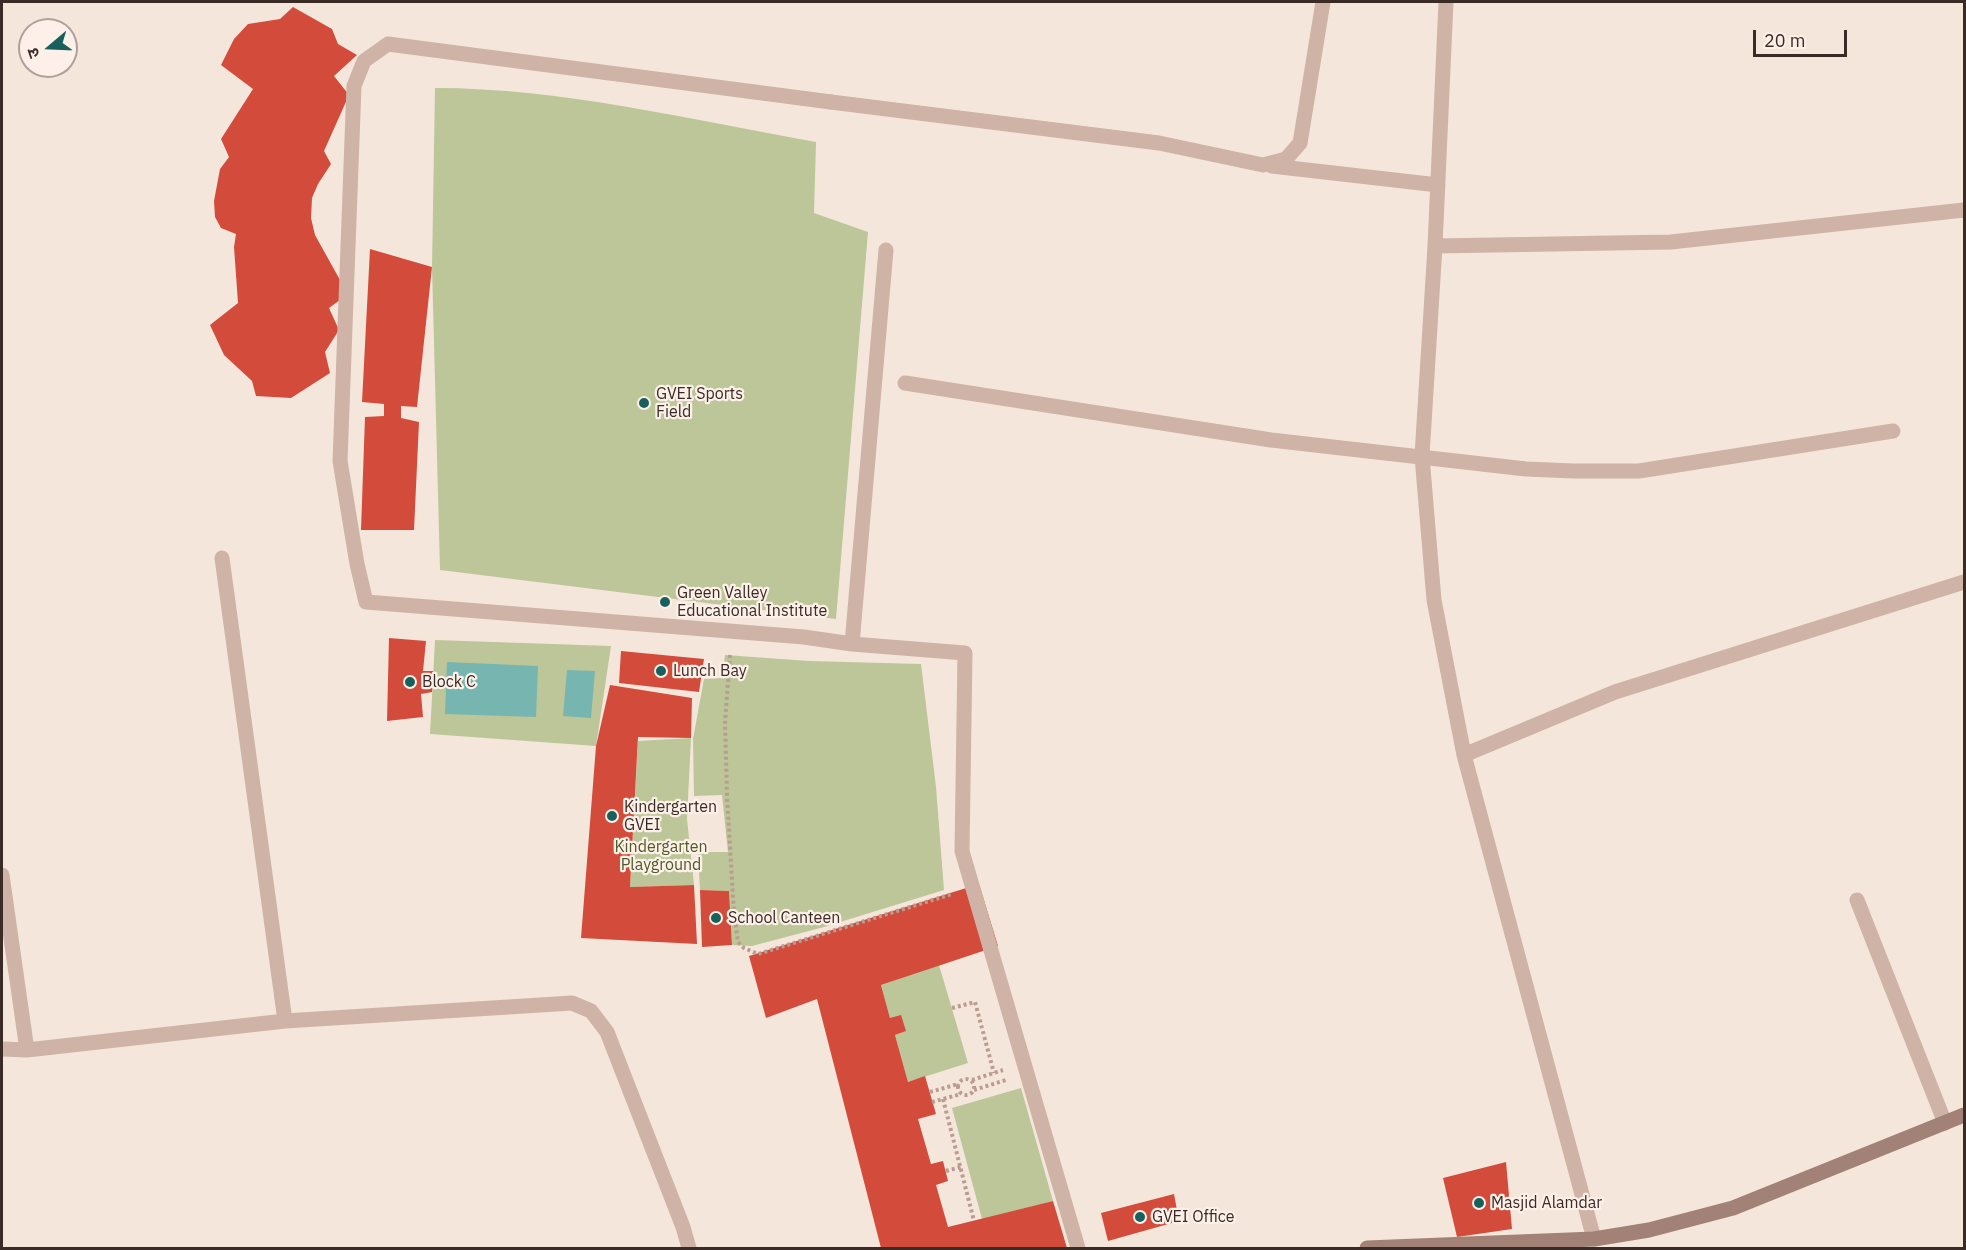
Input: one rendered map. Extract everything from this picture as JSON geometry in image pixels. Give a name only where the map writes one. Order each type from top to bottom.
[{"type":"street","points":[[1263,165],[1286,159],[1300,143],[1323,2]]},
{"type":"street","points":[[1446,2],[1435,246],[1422,456],[1434,600],[1464,755],[1594,1239]]},
{"type":"street","points":[[1078,1248],[962,851],[965,653],[852,644],[804,637],[366,602],[357,564],[340,461],[354,86],[363,61],[388,44],[1159,143],[1263,165],[1438,185]]},
{"type":"street","points":[[1435,246],[1671,242],[1965,210]]},
{"type":"street","points":[[852,644],[886,250]]},
{"type":"street","points":[[905,383],[1271,440],[1526,469],[1639,471],[1893,431]]},
{"type":"street","points":[[222,558],[285,1021]]},
{"type":"street","points":[[1464,755],[1615,692],[1965,582]]},
{"type":"street","points":[[2,875],[27,1050]]},
{"type":"street","points":[[1857,900],[1945,1123]]},
{"type":"street","points":[[2,1049],[27,1050],[285,1021],[572,1003],[591,1011],[607,1032],[683,1227],[689,1248]]},
{"type":"street","points":[[1367,1248],[1594,1239],[1649,1230],[1732,1208],[1965,1115]]},
{"type":"path","points":[[731,632],[725,722],[734,915],[738,942],[744,948],[758,954],[973,888]]},
{"type":"path","points":[[952,1008],[975,1002],[994,1072]]},
{"type":"path","points":[[930,1092],[958,1084],[964,1078],[972,1080],[994,1072],[1025,1069]]},
{"type":"path","points":[[932,1102],[970,1094],[974,1090],[1025,1069]]},
{"type":"path","points":[[972,1080],[974,1090]]},
{"type":"path","points":[[958,1084],[958,1090],[962,1094]]},
{"type":"path","points":[[943,1099],[974,1221]]},
{"type":"path","points":[[946,1171],[961,1167]]},
{"type":"green space","name":"GVEI Sports Field","points":[[435,88],[482,89],[578,99],[816,142],[814,213],[868,232],[836,619],[440,570],[432,267]]},
{"type":"green space","points":[[435,640],[611,646],[596,746],[430,734]]},
{"type":"green space","points":[[725,655],[809,661],[921,664],[936,787],[944,890],[824,927],[752,946],[732,945],[729,891],[700,890],[698,852],[728,852],[722,795],[694,796],[693,739],[704,679],[722,678]]},
{"type":"green space","name":"Kindergarten Playground","points":[[691,738],[687,819],[694,885],[630,887],[638,741]]},
{"type":"green space","points":[[939,965],[968,1063],[908,1082],[895,1035],[905,1031],[890,1018],[881,985]]},
{"type":"green space","points":[[1021,1088],[1053,1201],[982,1219],[952,1108]]},
{"type":"water","points":[[447,662],[538,666],[536,717],[445,714]]},
{"type":"water","points":[[567,670],[595,671],[591,718],[563,716]]},
{"type":"building","points":[[293,7],[332,29],[338,44],[357,55],[334,76],[349,95],[324,151],[331,164],[312,198],[311,218],[315,235],[340,280],[340,300],[329,308],[339,330],[325,352],[330,373],[291,398],[256,396],[252,381],[224,355],[210,325],[238,303],[234,247],[236,234],[221,228],[215,217],[214,201],[220,169],[229,157],[221,139],[253,89],[221,65],[234,39],[248,24],[280,19]]},
{"type":"building","points":[[370,249],[432,267],[417,407],[401,406],[401,418],[419,422],[414,530],[361,530],[365,417],[384,416],[384,404],[362,402]]},
{"type":"building","name":"Block C","points":[[389,638],[426,641],[423,671],[433,671],[432,692],[421,694],[423,717],[387,721]]},
{"type":"building","name":"Lunch Bay","points":[[621,651],[704,659],[699,692],[619,683]]},
{"type":"building","name":"Kindergarten GVEI","points":[[610,685],[692,698],[691,738],[638,737],[630,887],[694,885],[697,944],[581,938],[596,746]]},
{"type":"building","points":[[979,884],[998,946],[881,985],[890,1018],[901,1015],[906,1031],[895,1035],[908,1082],[925,1076],[936,1114],[918,1119],[931,1164],[943,1161],[948,1181],[936,1185],[948,1227],[1053,1201],[1067,1248],[881,1248],[817,999],[766,1018],[749,956]]},
{"type":"building","name":"School Canteen","points":[[700,890],[729,891],[732,945],[702,947]]},
{"type":"building","name":"Masjid Alamdar","points":[[1506,1162],[1512,1229],[1457,1237],[1443,1178]]},
{"type":"building","name":"GVEI Office","points":[[1174,1194],[1179,1221],[1108,1241],[1101,1213]]},
{"type":"place","name":"GVEI Sports Field","points":[[644,403]]},
{"type":"place","name":"Green Valley Educational Institute","points":[[665,602]]},
{"type":"place","name":"Lunch Bay","points":[[661,671]]},
{"type":"place","name":"Block C","points":[[410,682]]},
{"type":"place","name":"Kindergarten GVEI","points":[[612,816]]},
{"type":"place","name":"School Canteen","points":[[716,918]]},
{"type":"place","name":"Masjid Alamdar","points":[[1479,1203]]},
{"type":"place","name":"GVEI Office","points":[[1140,1217]]}]
